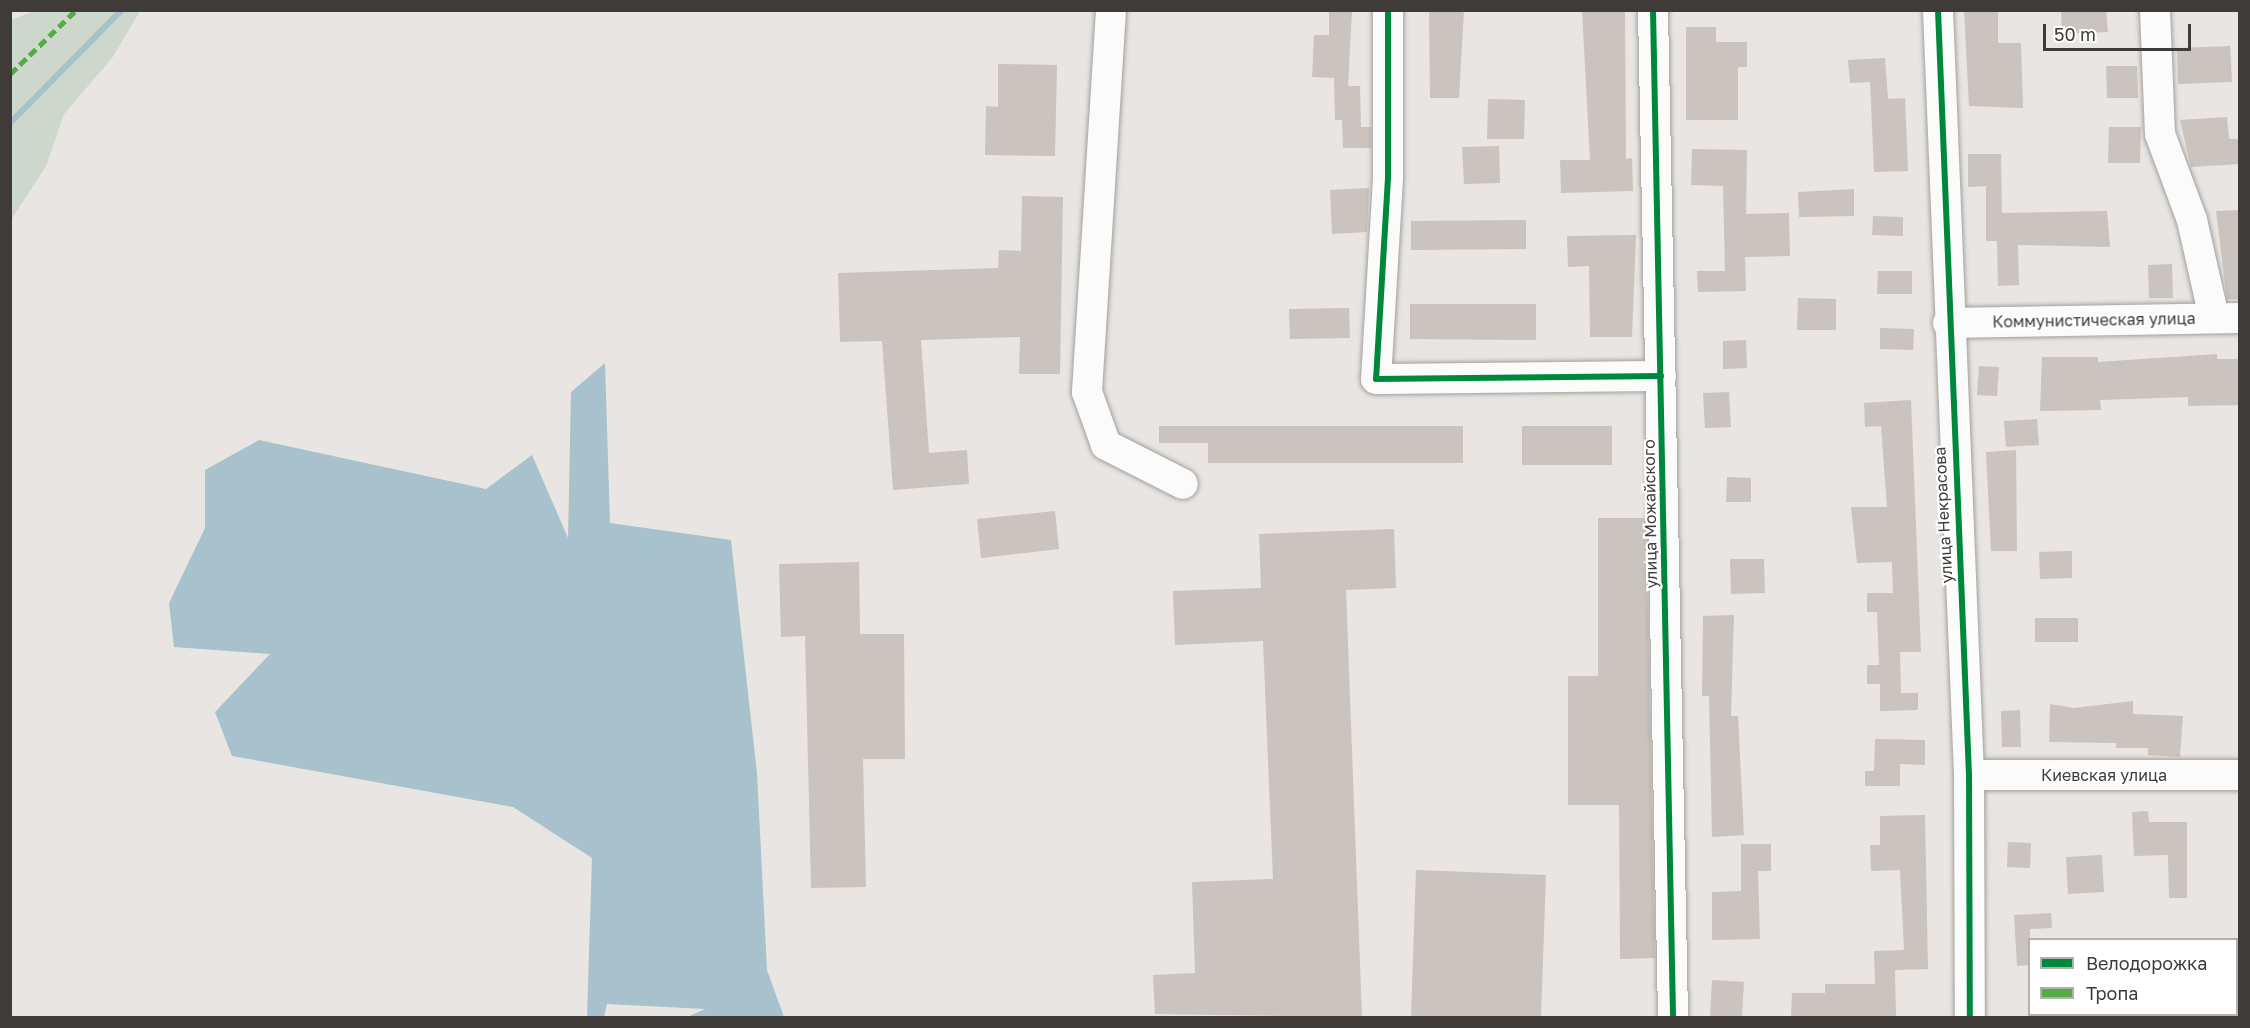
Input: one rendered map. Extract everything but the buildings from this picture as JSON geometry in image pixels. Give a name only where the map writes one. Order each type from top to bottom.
[{"type":"street","points":[[1111,10],[1087,392],[1106,446],[1183,484]]},
{"type":"street","points":[[1388,10],[1388,178],[1376,379],[1661,376]]},
{"type":"street","name":"улица Можайского","points":[[1653,10],[1673,1017]]},
{"type":"street","name":"улица Некрасова","points":[[1938,10],[1948,322],[1968,775],[1970,1017]]},
{"type":"street","points":[[2155,10],[2160,134],[2227,318]]},
{"type":"street","name":"Коммунистическая улица","points":[[1948,322],[2227,318]]},
{"type":"street","name":"Киевская улица","points":[[1968,775],[2240,775]]},
{"type":"shaded area","points":[[37,10],[140,11],[112,58],[64,114],[46,166],[11,220],[11,20]]},
{"type":"water","points":[[605,363],[610,523],[731,540],[757,773],[767,970],[784,1017],[687,1017],[705,1009],[607,1004],[604,1017],[587,1017],[592,858],[513,807],[232,756],[215,712],[270,654],[174,647],[169,603],[205,528],[205,470],[259,440],[486,489],[532,455],[568,538],[571,392]]},
{"type":"waterway","points":[[10,123],[122,10]]},
{"type":"marked path","points":[[10,74],[76,10]]},
{"type":"cycle path","points":[[1388,10],[1388,178],[1376,379],[1661,376]]},
{"type":"cycle path","points":[[1653,10],[1673,1018]]},
{"type":"cycle path","points":[[1938,10],[1969,775],[1970,1018]]}]
